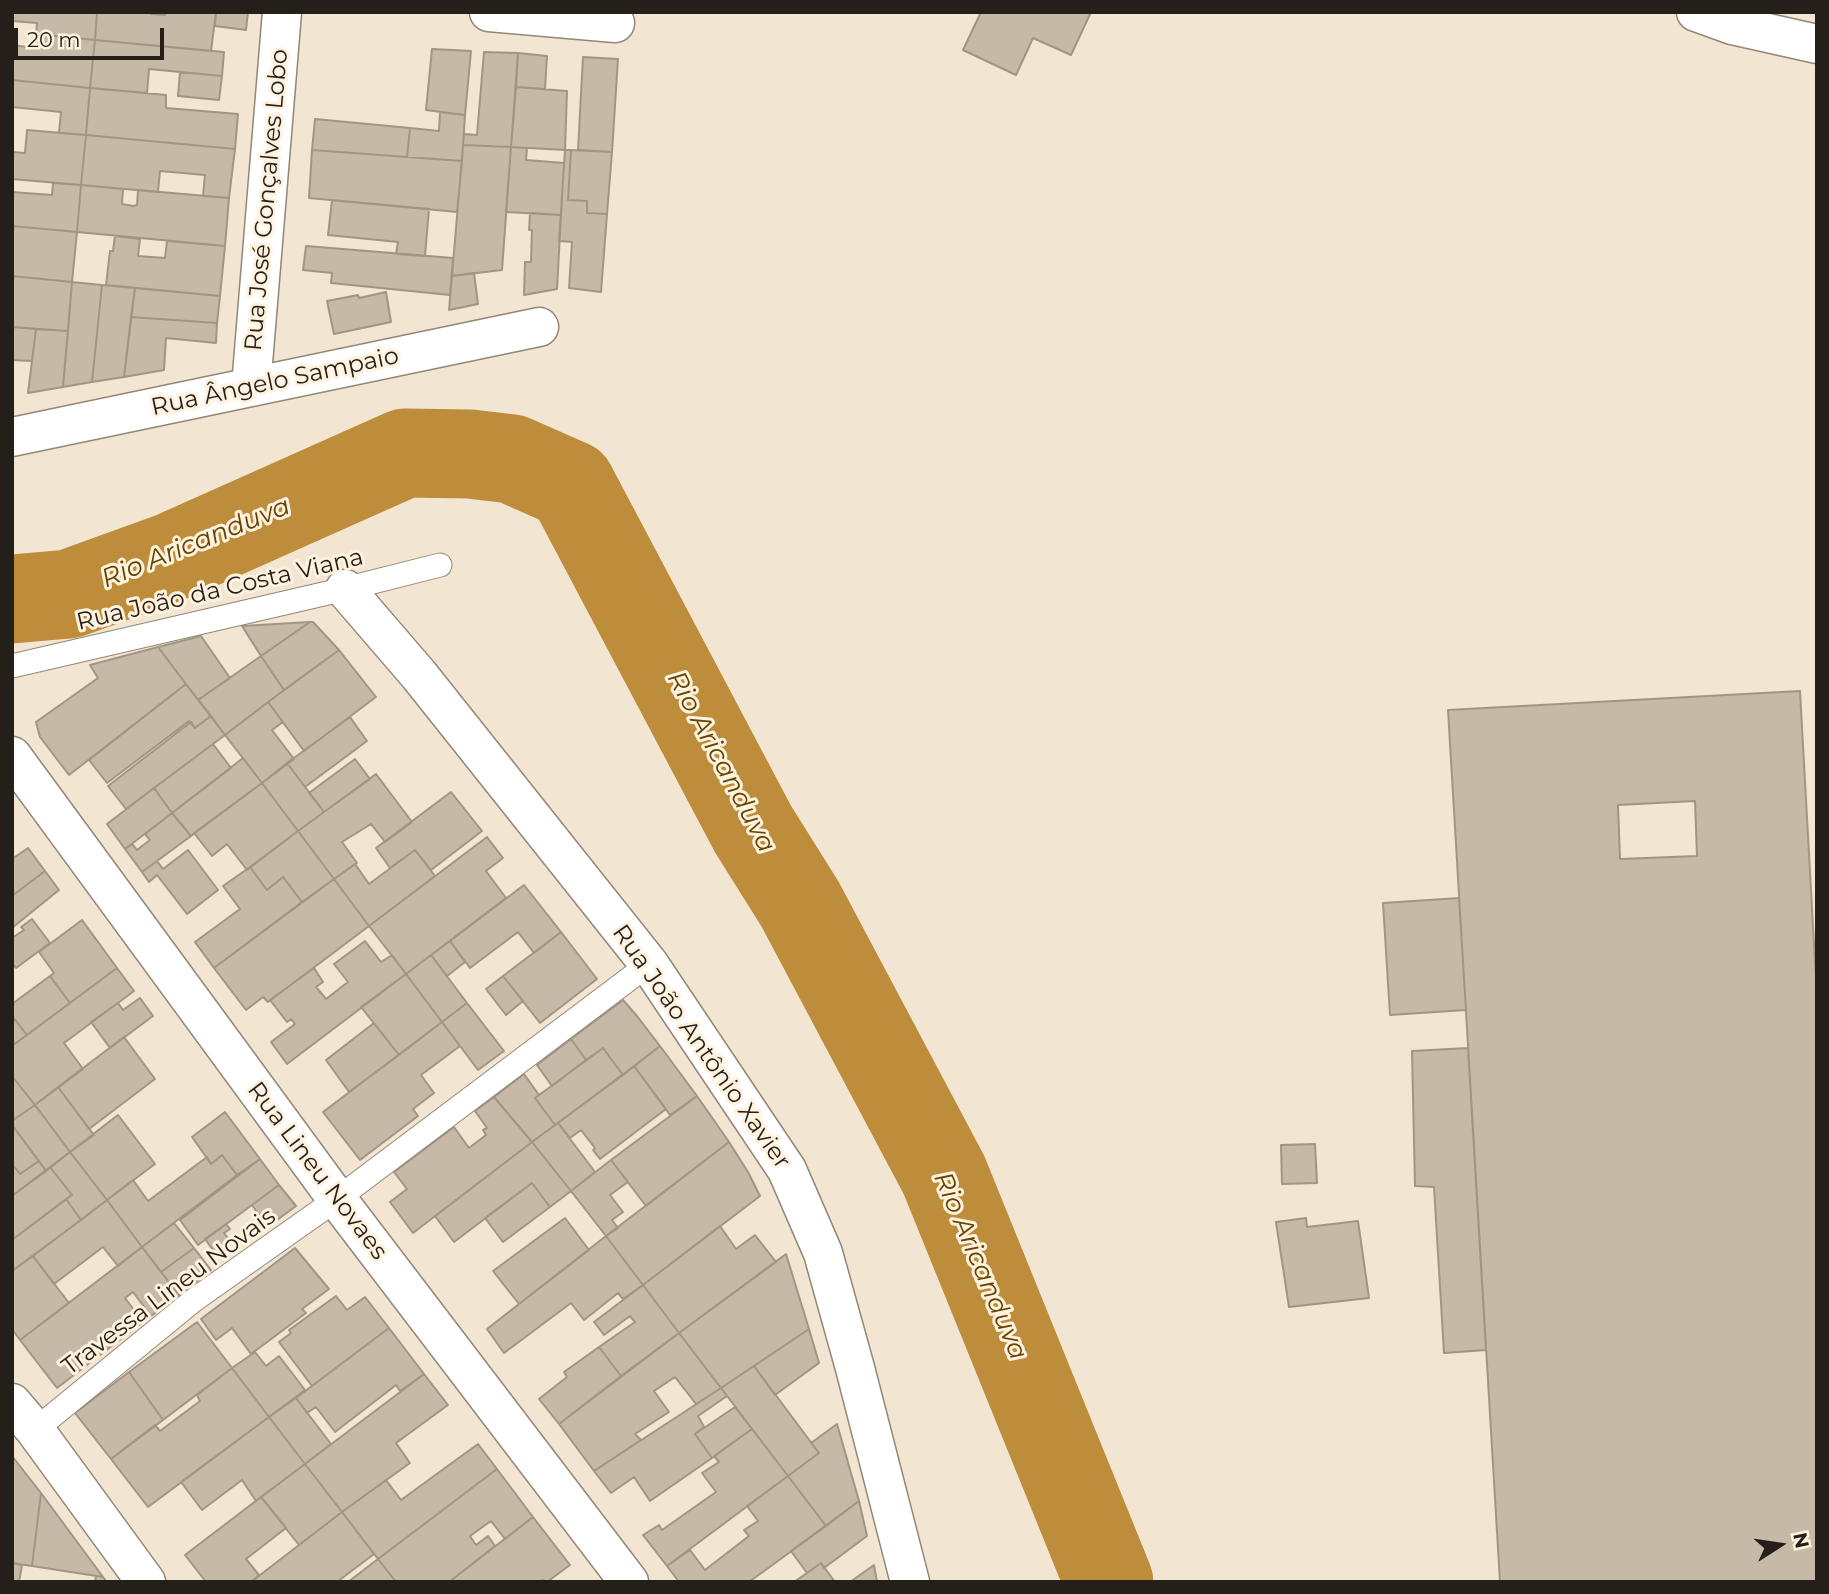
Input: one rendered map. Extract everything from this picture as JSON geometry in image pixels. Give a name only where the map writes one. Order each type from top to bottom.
[{"type":"main road","name":"Rua José Gonçalves Lobo","points":[[251,387],[282,12]]},
{"type":"main road","points":[[489,12],[615,23]]},
{"type":"main road","points":[[1696,12],[1732,24],[1817,44]]},
{"type":"main road","name":"Rua Ângelo Sampaio","points":[[12,438],[538,327]]},
{"type":"main road","name":"Rua João Antônio Xavier","points":[[345,589],[419,675],[649,964],[787,1170],[823,1253],[910,1582]]},
{"type":"main road","name":"Rua Lineu Novaes","points":[[12,756],[337,1199],[629,1582]]},
{"type":"main road","points":[[24,1416],[146,1582]]},
{"type":"lane","name":"Rua João da Costa Viana","points":[[12,666],[440,565]]},
{"type":"lane","name":"Travessa Lineu Novais","points":[[24,1416],[337,1199],[649,964]]},
{"type":"building","points":[[12,12],[97,12],[95,40],[36,34],[37,23],[12,21]]},
{"type":"building","points":[[97,12],[151,12],[165,15],[165,12],[216,12],[211,51],[95,40]]},
{"type":"building","points":[[216,12],[248,12],[246,30],[215,26]]},
{"type":"building","points":[[981,12],[1091,12],[1071,55],[1033,38],[1016,75],[963,50]]},
{"type":"building","points":[[36,34],[95,40],[90,88],[12,80],[12,45],[35,48]]},
{"type":"building","points":[[95,40],[224,52],[222,76],[149,69],[147,93],[90,88]]},
{"type":"building","points":[[432,49],[471,51],[465,115],[426,110]]},
{"type":"building","points":[[484,52],[518,53],[511,147],[463,145],[464,134],[477,135]]},
{"type":"building","points":[[518,53],[547,56],[545,89],[516,87]]},
{"type":"building","points":[[583,57],[618,59],[612,152],[578,150]]},
{"type":"building","points":[[180,72],[222,76],[219,100],[178,96]]},
{"type":"building","points":[[12,80],[90,88],[86,135],[59,133],[61,112],[12,107]]},
{"type":"building","points":[[516,87],[567,91],[565,150],[511,147]]},
{"type":"building","points":[[90,88],[166,95],[166,108],[238,114],[235,149],[86,135]]},
{"type":"building","points":[[440,112],[465,115],[462,161],[407,157],[410,128],[439,131]]},
{"type":"building","points":[[315,119],[410,128],[407,157],[312,150]]},
{"type":"building","points":[[27,130],[86,135],[81,185],[12,179],[12,152],[25,153]]},
{"type":"building","points":[[86,135],[235,149],[229,198],[203,196],[205,175],[160,171],[158,192],[81,185]]},
{"type":"building","points":[[463,145],[511,147],[502,270],[452,276]]},
{"type":"building","points":[[511,147],[527,148],[526,160],[564,163],[561,215],[506,212]]},
{"type":"building","points":[[312,150],[462,161],[457,212],[309,198]]},
{"type":"building","points":[[565,150],[571,150],[568,200],[587,201],[587,213],[607,214],[601,292],[569,288],[572,242],[559,241]]},
{"type":"building","points":[[571,150],[612,152],[607,214],[587,213],[587,201],[568,200]]},
{"type":"building","points":[[53,183],[81,185],[77,232],[12,226],[12,192],[52,195]]},
{"type":"building","points":[[81,185],[123,189],[122,204],[133,206],[137,205],[138,190],[229,198],[225,246],[77,232]]},
{"type":"building","points":[[332,200],[429,209],[425,256],[396,254],[398,242],[328,235]]},
{"type":"building","points":[[530,213],[561,215],[557,289],[524,295],[525,262],[531,262]]},
{"type":"building","points":[[12,226],[77,232],[72,282],[12,276]]},
{"type":"building","points":[[115,236],[140,239],[138,256],[165,258],[167,241],[225,246],[220,296],[106,285],[110,251],[113,251]]},
{"type":"building","points":[[306,246],[453,258],[450,295],[331,283],[332,273],[303,270]]},
{"type":"building","points":[[474,273],[478,304],[449,310],[452,276]]},
{"type":"building","points":[[12,276],[72,282],[68,331],[12,327]]},
{"type":"building","points":[[72,282],[102,285],[92,382],[63,387]]},
{"type":"building","points":[[102,285],[135,288],[124,377],[92,382]]},
{"type":"building","points":[[135,288],[220,296],[217,323],[131,317]]},
{"type":"building","points":[[386,292],[391,322],[334,334],[327,301]]},
{"type":"building","points":[[131,317],[217,323],[216,343],[166,338],[164,370],[124,377]]},
{"type":"building","points":[[12,327],[36,329],[32,361],[12,360]]},
{"type":"building","points":[[36,329],[68,331],[63,387],[28,393]]},
{"type":"building","points":[[310,622],[261,656],[242,626]]},
{"type":"building","points":[[310,622],[339,650],[284,690],[261,656]]},
{"type":"building","points":[[201,636],[230,678],[198,700],[158,647]]},
{"type":"building","points":[[158,647],[186,684],[69,775],[40,737],[36,722],[98,678],[90,665]]},
{"type":"building","points":[[339,650],[376,697],[304,751],[268,702]]},
{"type":"building","points":[[261,656],[284,690],[225,735],[198,700]]},
{"type":"building","points":[[186,684],[211,716],[195,728],[189,721],[107,783],[89,760]]},
{"type":"building","points":[[1800,691],[1817,998],[1817,1582],[1500,1582],[1448,710]],"holes":[[[1695,801],[1697,856],[1620,859],[1618,805]]]},
{"type":"building","points":[[268,702],[283,722],[272,730],[294,759],[262,783],[225,735]]},
{"type":"building","points":[[211,716],[225,735],[126,809],[108,786],[191,722],[195,728]]},
{"type":"building","points":[[350,717],[367,741],[305,787],[287,763]]},
{"type":"building","points":[[213,744],[231,768],[172,813],[154,788]]},
{"type":"building","points":[[243,758],[262,783],[191,836],[172,813]]},
{"type":"building","points":[[355,759],[370,779],[324,812],[309,793]]},
{"type":"building","points":[[287,763],[324,812],[298,831],[262,783]]},
{"type":"building","points":[[376,774],[412,822],[385,842],[371,824],[342,842],[357,863],[334,879],[298,831]]},
{"type":"building","points":[[262,783],[298,831],[247,870],[227,844],[212,856],[194,833]]},
{"type":"building","points":[[154,788],[172,813],[125,849],[107,824]]},
{"type":"building","points":[[451,792],[482,831],[431,870],[415,850],[390,868],[376,848]]},
{"type":"building","points":[[172,813],[191,836],[142,872],[125,849],[132,844],[137,850],[150,840],[145,834]]},
{"type":"building","points":[[298,831],[334,879],[302,902],[283,877],[267,890],[250,867]]},
{"type":"building","points":[[487,837],[503,858],[486,871],[506,898],[406,974],[369,926]]},
{"type":"building","points":[[28,848],[45,871],[12,896],[12,859]]},
{"type":"building","points":[[188,850],[218,890],[187,914],[157,875],[149,882],[142,872],[157,861],[163,869]]},
{"type":"building","points":[[415,850],[435,876],[369,926],[334,879],[355,864],[369,884]]},
{"type":"building","points":[[250,867],[267,890],[283,877],[302,902],[214,968],[195,942],[240,909],[223,886]]},
{"type":"building","points":[[45,871],[59,890],[12,928],[12,896]]},
{"type":"building","points":[[334,879],[369,926],[268,1002],[263,997],[246,1010],[214,968]]},
{"type":"building","points":[[524,885],[561,932],[534,953],[518,932],[470,968],[450,941]]},
{"type":"building","points":[[1459,898],[1466,1010],[1390,1015],[1383,903]]},
{"type":"building","points":[[32,919],[50,943],[16,968],[12,963],[12,938],[24,930],[21,927]]},
{"type":"building","points":[[82,920],[117,968],[70,1003],[50,976],[54,973],[39,952]]},
{"type":"building","points":[[561,932],[597,979],[540,1023],[503,976]]},
{"type":"building","points":[[365,941],[381,962],[392,955],[406,974],[287,1064],[271,1042],[295,1024],[291,1019],[287,1022],[270,1000],[314,968],[323,982],[316,987],[326,999],[348,982],[334,964]]},
{"type":"building","points":[[450,941],[465,962],[447,976],[431,955]]},
{"type":"building","points":[[431,955],[467,1003],[442,1022],[406,974]]},
{"type":"building","points":[[117,968],[134,991],[64,1043],[83,1069],[35,1105],[12,1076],[12,1046]]},
{"type":"building","points":[[406,974],[442,1022],[399,1055],[361,1007]]},
{"type":"building","points":[[50,976],[70,1003],[27,1035],[12,1016],[12,1004]]},
{"type":"building","points":[[503,976],[523,1001],[506,1015],[486,989]]},
{"type":"building","points":[[140,998],[153,1016],[110,1048],[91,1022],[118,1003],[123,1010]]},
{"type":"building","points":[[623,1000],[660,1046],[623,1075],[603,1048],[586,1060],[571,1039]]},
{"type":"building","points":[[467,1003],[504,1051],[478,1070],[442,1022]]},
{"type":"building","points":[[12,1016],[27,1035],[12,1046]]},
{"type":"building","points":[[442,1022],[460,1046],[421,1075],[434,1093],[413,1109],[418,1116],[360,1160],[323,1112]]},
{"type":"building","points":[[374,1023],[399,1055],[349,1092],[326,1060]]},
{"type":"building","points":[[124,1037],[155,1079],[89,1129],[58,1087]]},
{"type":"building","points":[[571,1039],[586,1060],[552,1086],[537,1065]]},
{"type":"building","points":[[660,1046],[697,1096],[670,1115],[634,1066]]},
{"type":"building","points":[[603,1048],[623,1075],[555,1125],[535,1098]]},
{"type":"building","points":[[1468,1048],[1486,1350],[1444,1353],[1434,1187],[1415,1186],[1412,1051]]},
{"type":"building","points":[[634,1066],[666,1109],[600,1159],[581,1130],[570,1138],[558,1123]]},
{"type":"building","points":[[524,1074],[539,1095],[535,1098],[555,1125],[532,1142],[494,1097]]},
{"type":"building","points":[[12,1076],[35,1105],[12,1121]]},
{"type":"building","points":[[58,1087],[94,1135],[70,1152],[35,1105]]},
{"type":"building","points":[[697,1096],[729,1142],[646,1206],[611,1160]]},
{"type":"building","points":[[494,1097],[532,1142],[413,1233],[390,1202],[407,1189],[394,1172],[454,1127],[469,1148],[486,1135],[483,1130],[487,1128],[475,1111]]},
{"type":"building","points":[[35,1105],[70,1152],[46,1171],[12,1125],[12,1121]]},
{"type":"building","points":[[225,1112],[260,1159],[237,1175],[222,1155],[211,1164],[192,1137]]},
{"type":"building","points":[[118,1115],[155,1164],[107,1200],[70,1152]]},
{"type":"building","points":[[558,1123],[595,1172],[571,1191],[532,1142]]},
{"type":"building","points":[[12,1125],[39,1161],[20,1174],[12,1164]]},
{"type":"building","points":[[532,1142],[571,1191],[550,1207],[532,1183],[454,1242],[435,1216]]},
{"type":"building","points":[[729,1142],[760,1196],[643,1285],[606,1236]]},
{"type":"building","points":[[1315,1144],[1317,1183],[1282,1184],[1281,1145]]},
{"type":"building","points":[[70,1152],[107,1200],[81,1220],[66,1199],[72,1195],[50,1167]]},
{"type":"building","points":[[222,1155],[237,1175],[142,1247],[107,1200],[133,1180],[148,1201],[207,1157],[211,1164]]},
{"type":"building","points":[[260,1159],[279,1185],[198,1245],[180,1220]]},
{"type":"building","points":[[611,1160],[628,1182],[610,1195],[623,1212],[612,1220],[618,1228],[606,1236],[571,1191]]},
{"type":"building","points":[[39,1161],[46,1171],[12,1196],[12,1164],[20,1174]]},
{"type":"building","points":[[50,1167],[72,1195],[12,1240],[12,1196]]},
{"type":"building","points":[[532,1183],[550,1207],[503,1242],[485,1218]]},
{"type":"building","points":[[279,1185],[296,1206],[273,1223],[264,1211],[259,1215],[252,1205]]},
{"type":"building","points":[[66,1199],[81,1220],[12,1271],[12,1240]]},
{"type":"building","points":[[107,1200],[142,1247],[118,1266],[103,1247],[54,1284],[33,1256]]},
{"type":"building","points":[[565,1218],[589,1250],[519,1304],[493,1271]]},
{"type":"building","points":[[1306,1218],[1307,1227],[1358,1221],[1369,1298],[1289,1307],[1276,1222]]},
{"type":"building","points":[[174,1223],[194,1248],[161,1272],[142,1247]]},
{"type":"building","points":[[226,1224],[230,1229],[224,1233],[231,1242],[216,1254],[205,1239]]},
{"type":"building","points":[[720,1226],[736,1249],[755,1235],[776,1262],[679,1333],[643,1285]]},
{"type":"building","points":[[606,1236],[643,1285],[623,1299],[618,1293],[584,1320],[571,1303],[504,1353],[487,1329]]},
{"type":"building","points":[[142,1247],[179,1295],[151,1316],[133,1292],[125,1298],[143,1322],[57,1388],[20,1340]]},
{"type":"building","points":[[194,1248],[211,1270],[179,1295],[161,1272]]},
{"type":"building","points":[[295,1248],[329,1289],[302,1309],[306,1313],[251,1354],[232,1328],[216,1340],[201,1319]]},
{"type":"building","points":[[786,1254],[809,1329],[721,1388],[679,1333]]},
{"type":"building","points":[[33,1256],[69,1303],[20,1340],[12,1329],[12,1271]]},
{"type":"building","points":[[643,1285],[679,1333],[621,1376],[599,1347],[635,1322],[630,1316],[604,1335],[594,1322]]},
{"type":"building","points":[[336,1296],[347,1310],[365,1297],[389,1328],[312,1386],[279,1342],[291,1333],[289,1330]]},
{"type":"building","points":[[197,1322],[232,1368],[163,1420],[129,1372]]},
{"type":"building","points":[[389,1328],[424,1374],[400,1391],[396,1385],[335,1432],[316,1407],[307,1413],[296,1398]]},
{"type":"building","points":[[809,1329],[819,1363],[775,1395],[754,1366]]},
{"type":"building","points":[[679,1333],[721,1388],[696,1404],[675,1377],[654,1391],[669,1412],[635,1434],[641,1440],[594,1471],[559,1424]]},
{"type":"building","points":[[599,1347],[621,1376],[559,1424],[539,1399],[567,1377],[564,1372]]},
{"type":"building","points":[[255,1352],[266,1366],[279,1356],[305,1390],[269,1417],[232,1368]]},
{"type":"building","points":[[754,1366],[819,1453],[788,1476],[721,1388]]},
{"type":"building","points":[[232,1368],[269,1417],[148,1507],[111,1459],[155,1425],[160,1431],[200,1401],[197,1395]]},
{"type":"building","points":[[129,1372],[163,1420],[111,1459],[75,1413]]},
{"type":"building","points":[[424,1374],[448,1405],[396,1443],[410,1463],[342,1512],[305,1464]]},
{"type":"building","points":[[721,1388],[727,1396],[698,1416],[704,1427],[695,1434],[712,1458],[650,1501],[634,1477],[611,1493],[594,1471]]},
{"type":"building","points":[[296,1398],[331,1444],[305,1464],[269,1417]]},
{"type":"building","points":[[735,1407],[752,1429],[712,1458],[695,1434]]},
{"type":"building","points":[[269,1417],[305,1464],[256,1501],[242,1480],[202,1510],[181,1482]]},
{"type":"building","points":[[837,1424],[859,1501],[826,1526],[788,1476],[819,1453],[811,1443]]},
{"type":"building","points":[[752,1429],[788,1476],[667,1566],[643,1535],[659,1525],[662,1530],[716,1492],[702,1473],[719,1462],[714,1456]]},
{"type":"building","points":[[478,1444],[497,1469],[378,1559],[342,1512],[386,1480],[401,1500]]},
{"type":"building","points":[[12,1456],[41,1493],[32,1566],[12,1563]]},
{"type":"building","points":[[305,1464],[342,1512],[299,1545],[261,1497]]},
{"type":"building","points":[[497,1469],[533,1517],[505,1539],[491,1521],[470,1536],[476,1545],[488,1536],[495,1546],[449,1582],[396,1582],[378,1559]]},
{"type":"building","points":[[788,1476],[826,1526],[749,1582],[679,1582],[667,1566],[690,1550],[705,1570],[749,1536],[744,1530],[758,1521],[747,1506]]},
{"type":"building","points":[[41,1493],[103,1577],[32,1566]]},
{"type":"building","points":[[261,1497],[286,1528],[246,1559],[259,1575],[251,1582],[206,1582],[185,1555]]},
{"type":"building","points":[[859,1501],[867,1536],[824,1568],[821,1563],[807,1573],[791,1551]]},
{"type":"building","points":[[342,1512],[374,1554],[337,1582],[251,1582]]},
{"type":"building","points":[[533,1517],[570,1565],[547,1582],[449,1582]]},
{"type":"building","points":[[378,1559],[396,1582],[348,1582]]},
{"type":"building","points":[[12,1563],[22,1565],[19,1582],[12,1581]]},
{"type":"building","points":[[821,1563],[835,1582],[794,1582],[807,1573]]},
{"type":"building","points":[[874,1565],[877,1582],[850,1582]]},
{"type":"building","points":[[96,1576],[103,1577],[107,1582],[95,1582]]},
{"type":"waterway","name":"Rio Aricanduva","points":[[12,599],[69,594],[174,556],[405,453],[470,454],[512,459],[571,485],[753,829],[800,904],[944,1175],[1109,1582]]}]
